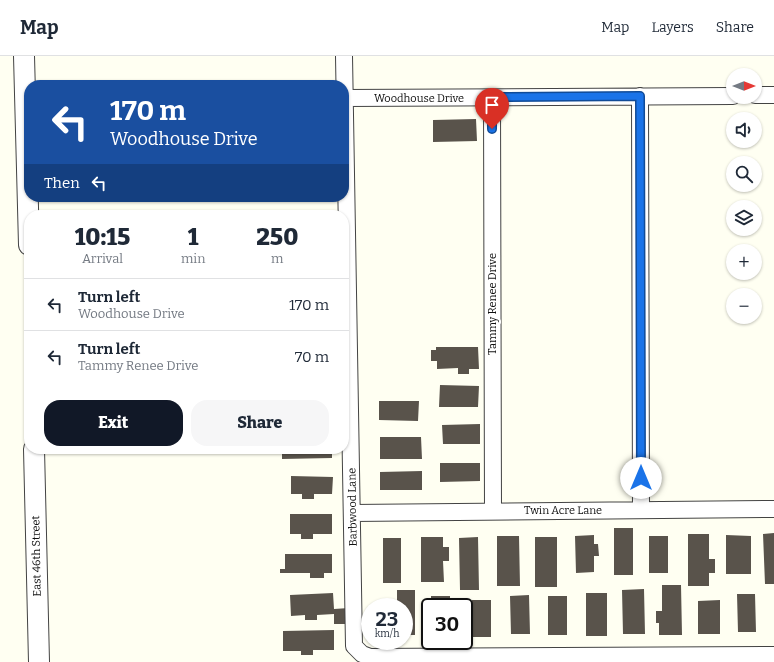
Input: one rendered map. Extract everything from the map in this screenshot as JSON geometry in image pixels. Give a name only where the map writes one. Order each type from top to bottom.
[{"type":"street","points":[[24,56],[25,80]]},
{"type":"street","name":"Barbwood Lane","points":[[344,56],[344,80]]},
{"type":"street","points":[[762,95],[774,95]]},
{"type":"street","points":[[640,96],[641,510]]},
{"type":"street","name":"Woodhouse Drive","points":[[349,98],[726,96]]},
{"type":"street","name":"Tammy Renee Drive","points":[[492,97],[493,511]]},
{"type":"street","name":"Barbwood Lane","points":[[349,357],[354,646],[362,654],[370,657],[774,655]]},
{"type":"street","name":"East 46th Street","points":[[34,454],[39,662]]},
{"type":"street","name":"Twin Acre Lane","points":[[352,513],[774,509]]},
{"type":"building","points":[[476,119],[477,141],[433,142],[433,120]]},
{"type":"building","points":[[436,347],[478,347],[479,369],[469,369],[469,374],[458,374],[458,368],[437,369],[437,361],[431,361],[431,350],[436,350]]},
{"type":"building","points":[[440,385],[479,386],[478,407],[439,407]]},
{"type":"building","points":[[379,401],[419,401],[418,421],[379,420]]},
{"type":"building","points":[[480,424],[480,444],[443,444],[442,425]]},
{"type":"building","points":[[380,437],[421,437],[422,459],[380,459]]},
{"type":"building","points":[[282,454],[332,454],[332,458],[282,459]]},
{"type":"building","points":[[440,463],[480,463],[480,481],[440,482]]},
{"type":"building","points":[[422,471],[422,490],[380,490],[380,472]]},
{"type":"building","points":[[291,476],[333,477],[332,494],[314,494],[314,499],[302,499],[302,494],[291,494]]},
{"type":"building","points":[[290,514],[332,514],[332,534],[313,534],[313,539],[301,539],[301,534],[290,534]]},
{"type":"building","points":[[614,528],[633,528],[633,575],[614,575]]},
{"type":"building","points":[[774,533],[774,584],[765,584],[763,534]]},
{"type":"building","points":[[688,534],[709,534],[709,559],[715,559],[715,573],[709,573],[709,586],[688,586]]},
{"type":"building","points":[[594,535],[594,544],[598,544],[599,556],[594,556],[594,572],[576,573],[575,536]]},
{"type":"building","points":[[726,535],[751,536],[751,574],[726,574]]},
{"type":"building","points":[[497,536],[519,536],[520,586],[497,586]]},
{"type":"building","points":[[649,536],[668,536],[668,573],[649,573]]},
{"type":"building","points":[[421,537],[443,537],[443,547],[449,547],[449,561],[443,561],[444,582],[421,582]]},
{"type":"building","points":[[478,537],[479,590],[460,590],[459,538]]},
{"type":"building","points":[[535,537],[557,537],[557,587],[535,587]]},
{"type":"building","points":[[383,538],[401,538],[401,583],[383,583]]},
{"type":"building","points":[[285,554],[332,554],[332,573],[324,573],[324,578],[310,578],[310,573],[280,573],[280,569],[285,569]]},
{"type":"building","points":[[662,585],[681,585],[682,635],[659,635],[659,623],[656,623],[656,611],[662,611]]},
{"type":"building","points":[[644,589],[645,634],[623,634],[622,590]]},
{"type":"building","points":[[397,590],[415,590],[415,635],[413,635],[413,598],[397,598]]},
{"type":"building","points":[[333,593],[334,609],[349,608],[349,624],[334,624],[334,614],[317,615],[317,620],[305,620],[305,615],[291,616],[290,595]]},
{"type":"building","points":[[586,593],[607,593],[607,636],[586,636]]},
{"type":"building","points":[[737,594],[755,594],[756,632],[738,632]]},
{"type":"building","points":[[529,595],[530,634],[511,634],[510,596]]},
{"type":"building","points":[[431,596],[450,596],[450,598],[431,598]]},
{"type":"building","points":[[548,596],[567,596],[567,635],[548,635]]},
{"type":"building","points":[[473,600],[491,600],[491,637],[473,637]]},
{"type":"building","points":[[720,600],[720,634],[698,634],[698,601]]},
{"type":"building","points":[[334,630],[334,650],[313,650],[313,655],[301,655],[301,651],[283,651],[283,631]]},
{"type":"route","points":[[492,129],[492,97],[640,96],[641,478]]}]
